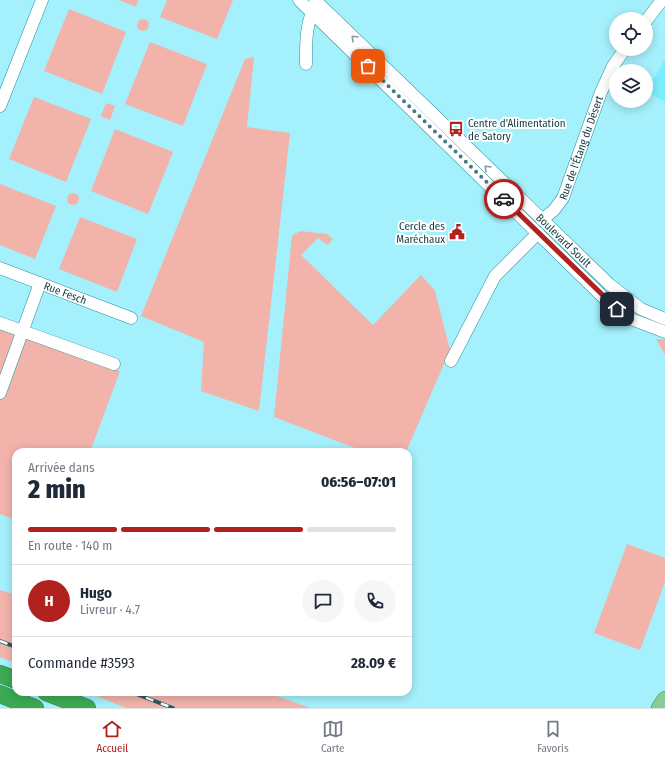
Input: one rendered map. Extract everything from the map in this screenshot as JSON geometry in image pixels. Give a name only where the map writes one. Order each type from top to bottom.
[{"type":"highway","points":[[0,674],[12,678]]},
{"type":"highway","points":[[0,694],[35,708]]},
{"type":"highway","points":[[56,696],[87,708]]},
{"type":"main road","points":[[659,708],[665,699]]},
{"type":"street","points":[[0,106],[42,0]]},
{"type":"street","name":"Boulevard Soult","points":[[299,0],[315,5],[538,233],[617,309],[631,318],[665,332]]},
{"type":"street","points":[[653,12],[662,0]]},
{"type":"street","points":[[306,64],[307,38],[315,5]]},
{"type":"street","points":[[307,38],[330,22]]},
{"type":"street","name":"Boulevard Soult","points":[[330,22],[609,284],[641,309],[665,319]]},
{"type":"street","name":"Rue de l'Étang du Désert","points":[[542,220],[554,210],[563,198],[601,92],[613,66],[620,56]]},
{"type":"street","points":[[450,361],[494,276],[538,233]]},
{"type":"street","name":"Rue Fesch","points":[[0,268],[131,318]]},
{"type":"street","points":[[0,393],[40,283]]},
{"type":"street","points":[[0,323],[114,364]]},
{"type":"shaded area","points":[[119,0],[138,0],[136,7]]},
{"type":"shaded area","points":[[167,0],[233,0],[217,39],[160,17]]},
{"type":"shaded area","points":[[69,9],[126,32],[102,94],[44,71]]},
{"type":"shaded area","points":[[141,19],[145,19],[149,25],[145,31],[141,31],[137,27],[137,23]]},
{"type":"shaded area","points":[[150,42],[207,64],[183,126],[125,104]]},
{"type":"shaded area","points":[[254,57],[247,127],[290,133],[259,411],[201,391],[204,342],[141,316],[245,59]]},
{"type":"shaded area","points":[[665,59],[665,102],[653,95],[653,79]]},
{"type":"shaded area","points":[[34,97],[91,119],[66,182],[9,159]]},
{"type":"shaded area","points":[[106,103],[115,106],[110,120],[101,116]]},
{"type":"shaded area","points":[[115,129],[173,152],[148,214],[91,191]]},
{"type":"shaded area","points":[[0,184],[56,206],[35,259],[0,245]]},
{"type":"shaded area","points":[[71,193],[75,193],[79,199],[75,205],[71,205],[67,201],[67,197]]},
{"type":"shaded area","points":[[80,217],[137,239],[117,292],[59,269]]},
{"type":"shaded area","points":[[300,231],[327,234],[333,239],[328,245],[318,238],[301,255],[373,325],[421,275],[435,291],[450,350],[408,448],[355,448],[274,417],[292,236]]},
{"type":"shaded area","points":[[0,327],[120,371],[91,448],[12,448],[12,518],[0,514]]},
{"type":"shaded area","points":[[656,339],[665,339],[665,355]]},
{"type":"shaded area","points":[[627,544],[665,558],[665,582],[640,650],[594,633]]},
{"type":"shaded area","points":[[0,590],[12,594],[12,662],[0,657]]},
{"type":"shaded area","points":[[97,696],[277,696],[310,708],[126,708]]},
{"type":"railway","points":[[0,641],[12,646]]},
{"type":"railway","points":[[142,696],[173,708]]},
{"type":"way so far","points":[[368,66],[504,199]]},
{"type":"place","name":"Centre d'Alimentation de Satory","points":[[456,129]]},
{"type":"place","name":"Cercle des Maréchaux","points":[[457,232]]},
{"type":"route","points":[[504,199],[607,301],[617,309]]}]
